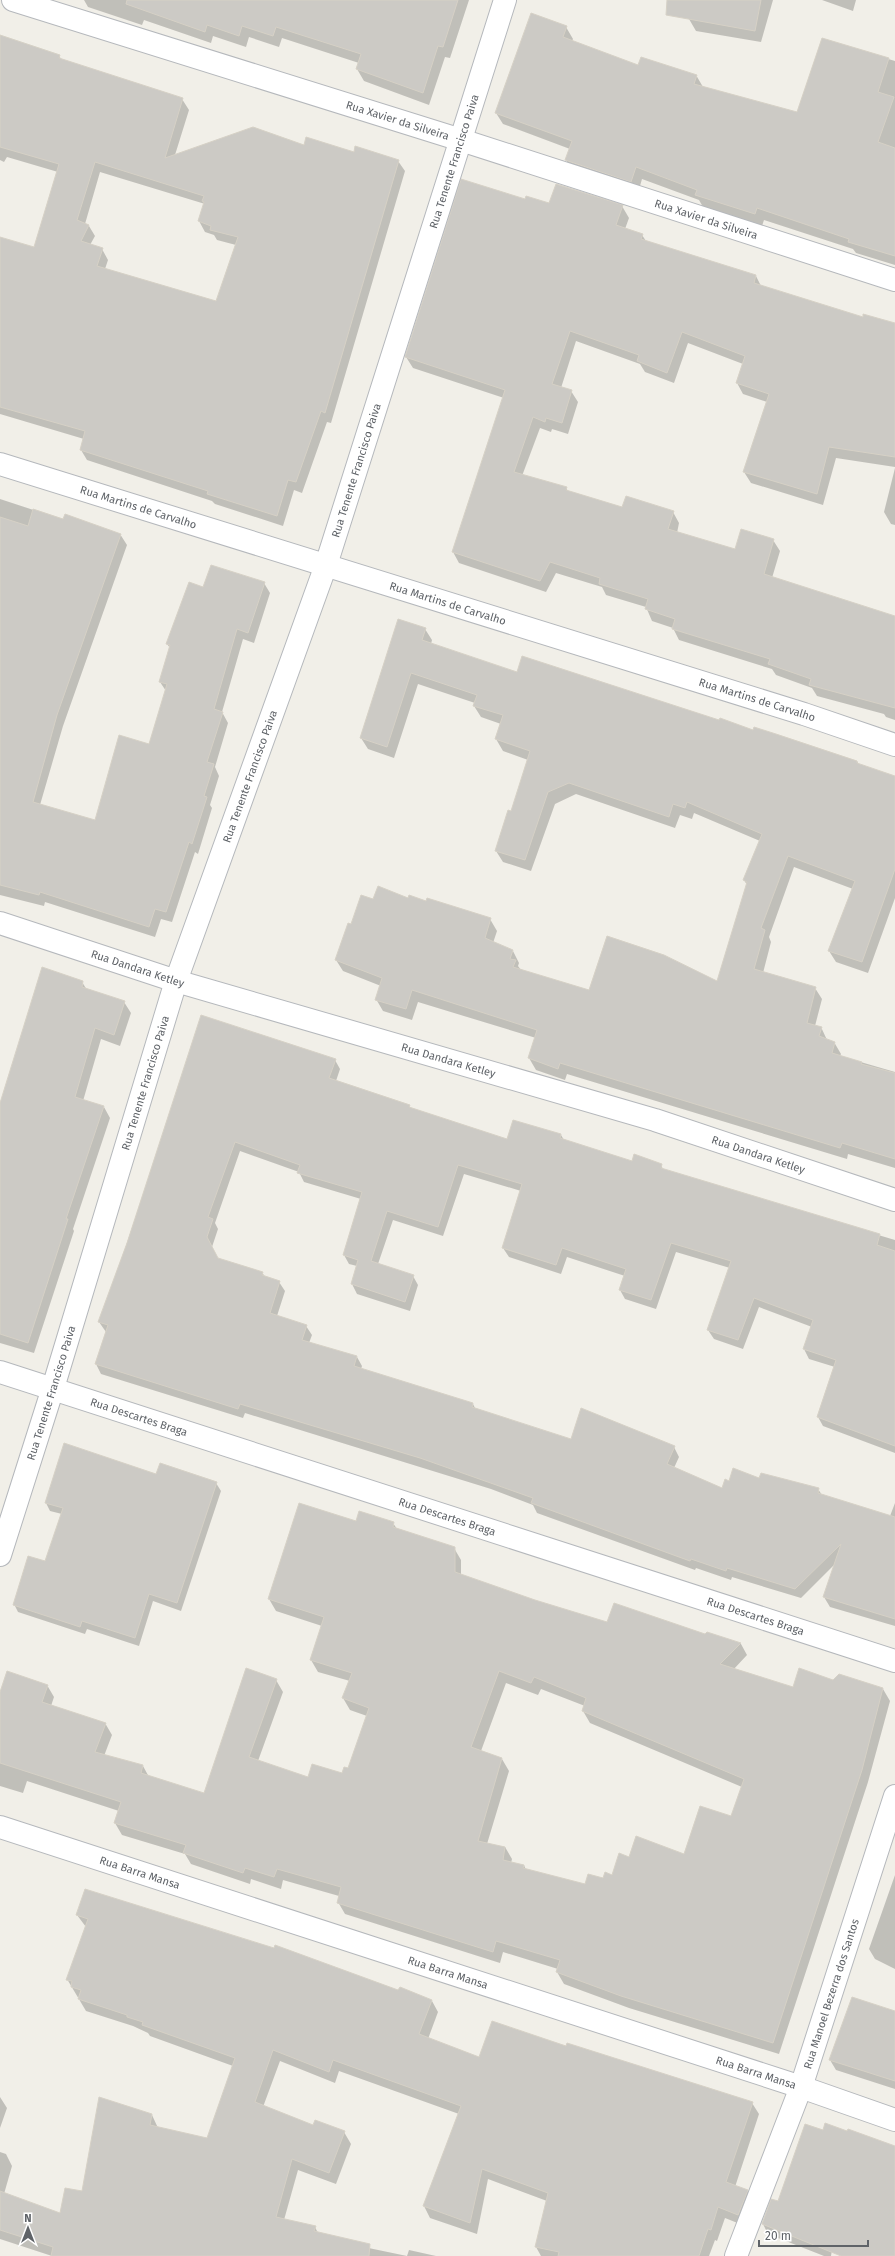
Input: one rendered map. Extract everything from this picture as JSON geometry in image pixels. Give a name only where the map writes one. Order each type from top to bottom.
[{"type":"street","name":"Rua Xavier da Silveira","points":[[13,0],[461,140],[895,280]]},
{"type":"street","name":"Rua Tenente Francisco Paiva","points":[[0,1555],[53,1388],[176,981],[326,566],[505,0]]},
{"type":"street","name":"Rua Martins de Carvalho","points":[[0,464],[804,714],[895,745]]},
{"type":"street","name":"Rua Dandara Ketley","points":[[0,923],[176,981],[655,1120],[895,1200]]},
{"type":"street","name":"Rua Descartes Braga","points":[[0,1372],[895,1661]]},
{"type":"street","name":"Rua Manoel Bezerra dos Santos","points":[[736,2256],[800,2087],[895,1796]]},
{"type":"street","name":"Rua Barra Mansa","points":[[0,1827],[800,2087],[895,2120]]},
{"type":"building","points":[[127,0],[458,0],[443,47],[438,46],[423,93],[356,69],[361,54],[276,27],[273,36],[242,26],[239,36],[207,25],[205,32],[126,4]]},
{"type":"building","points":[[667,0],[761,0],[755,31],[666,15]]},
{"type":"building","points":[[531,13],[567,26],[563,37],[638,65],[641,57],[697,75],[694,84],[797,112],[822,38],[889,58],[878,92],[894,97],[878,142],[895,148],[895,256],[848,242],[849,239],[757,208],[755,214],[695,195],[697,190],[636,167],[631,182],[565,160],[572,141],[495,113]]},
{"type":"building","points":[[0,35],[60,55],[59,58],[183,98],[165,158],[253,127],[304,145],[306,137],[354,152],[355,146],[399,160],[325,413],[321,411],[296,482],[288,480],[277,516],[207,494],[208,491],[80,450],[85,431],[0,407],[0,237],[34,247],[59,164],[0,147]],"holes":[[[95,162],[204,196],[202,201],[204,202],[198,221],[211,226],[210,230],[238,237],[216,301],[97,266],[103,248],[81,241],[89,225],[77,220]]]},
{"type":"building","points":[[461,179],[525,199],[526,196],[549,203],[556,184],[623,205],[616,225],[643,234],[641,239],[756,275],[754,283],[863,317],[863,314],[895,323],[895,457],[829,447],[817,494],[743,472],[769,394],[736,383],[745,356],[682,332],[667,373],[637,361],[639,355],[570,331],[552,384],[572,390],[562,423],[546,418],[545,422],[533,417],[514,472],[567,487],[566,490],[622,507],[626,496],[674,511],[668,529],[735,549],[741,529],[774,539],[764,574],[895,616],[895,708],[809,685],[811,679],[768,664],[770,659],[672,629],[675,619],[645,609],[648,599],[599,584],[600,578],[550,562],[540,581],[452,552],[505,390],[405,357]]},
{"type":"building","points":[[33,509],[63,519],[65,514],[121,534],[57,715],[33,802],[95,820],[119,735],[149,744],[167,684],[159,682],[170,645],[166,644],[189,582],[203,587],[211,565],[265,582],[248,633],[237,629],[214,709],[223,712],[207,762],[214,764],[204,796],[207,797],[192,844],[189,842],[166,912],[155,909],[149,927],[40,892],[39,895],[0,885],[0,517],[28,526]]},
{"type":"building","points":[[398,619],[426,628],[422,640],[517,672],[522,656],[719,720],[720,718],[753,730],[754,727],[776,734],[857,761],[857,763],[895,776],[895,869],[862,962],[828,951],[855,881],[788,856],[761,928],[765,930],[754,969],[816,987],[807,1023],[822,1027],[819,1036],[835,1042],[832,1053],[862,1062],[861,1064],[895,1073],[895,1159],[842,1143],[840,1148],[560,1063],[558,1069],[528,1058],[537,1030],[412,990],[406,1009],[375,1000],[382,978],[335,960],[348,923],[351,924],[361,895],[373,899],[378,886],[408,898],[409,895],[426,901],[427,898],[491,918],[485,938],[513,950],[510,959],[516,960],[513,967],[589,990],[607,936],[664,955],[717,981],[747,882],[743,880],[762,834],[687,802],[685,808],[673,804],[669,817],[569,783],[548,792],[525,860],[495,851],[508,810],[511,811],[530,751],[495,739],[503,715],[473,706],[477,695],[411,673],[387,747],[360,738]]},
{"type":"building","points":[[42,967],[83,981],[82,987],[125,1001],[114,1035],[95,1028],[75,1097],[104,1106],[66,1219],[68,1219],[28,1343],[0,1334],[0,1103]]},
{"type":"building","points":[[201,1015],[336,1059],[329,1078],[410,1105],[409,1107],[507,1139],[513,1120],[561,1134],[560,1138],[632,1161],[634,1154],[662,1164],[661,1168],[880,1234],[877,1245],[895,1251],[895,1446],[817,1417],[836,1360],[803,1349],[813,1320],[754,1298],[738,1340],[707,1330],[731,1261],[671,1243],[651,1300],[619,1290],[626,1269],[562,1248],[556,1265],[502,1248],[522,1184],[458,1165],[438,1227],[387,1211],[371,1261],[414,1275],[405,1302],[351,1284],[358,1260],[343,1255],[362,1192],[297,1173],[300,1165],[235,1142],[208,1217],[213,1219],[207,1237],[218,1258],[263,1272],[262,1275],[280,1281],[270,1313],[307,1325],[302,1340],[357,1356],[354,1366],[473,1403],[472,1407],[571,1439],[581,1408],[675,1446],[667,1464],[722,1488],[725,1479],[729,1481],[733,1468],[759,1478],[761,1473],[819,1488],[818,1493],[895,1517],[895,1619],[823,1597],[841,1544],[795,1589],[727,1568],[726,1571],[691,1559],[690,1561],[531,1503],[533,1498],[420,1458],[240,1404],[238,1409],[95,1364],[108,1325],[98,1322],[127,1243]]},
{"type":"building","points":[[64,1443],[156,1474],[160,1463],[217,1482],[177,1603],[149,1594],[135,1638],[82,1621],[80,1627],[13,1605],[28,1556],[45,1561],[63,1508],[45,1503]]},
{"type":"building","points":[[299,1503],[356,1521],[359,1511],[394,1522],[393,1527],[455,1547],[455,1572],[535,1600],[607,1622],[614,1603],[705,1634],[707,1632],[741,1643],[720,1664],[793,1687],[799,1668],[833,1680],[839,1674],[883,1688],[862,1770],[773,2043],[621,1996],[556,1972],[560,1960],[496,1941],[493,1952],[337,1903],[341,1887],[277,1869],[274,1877],[245,1868],[243,1873],[183,1853],[186,1845],[114,1823],[121,1802],[0,1763],[0,1692],[7,1671],[48,1685],[42,1702],[106,1723],[95,1752],[143,1765],[141,1773],[204,1793],[246,1668],[277,1679],[249,1757],[308,1777],[312,1764],[342,1773],[344,1767],[348,1768],[369,1708],[342,1698],[352,1673],[310,1660],[324,1617],[268,1599]],"holes":[[[499,1671],[531,1683],[534,1677],[586,1698],[582,1711],[744,1779],[731,1816],[700,1806],[684,1854],[636,1836],[629,1857],[619,1853],[612,1875],[605,1872],[603,1878],[588,1874],[585,1884],[523,1868],[524,1865],[503,1860],[505,1847],[478,1841],[502,1758],[471,1747]]]},
{"type":"building","points":[[85,1889],[274,1948],[275,1945],[398,1990],[400,1987],[432,2000],[419,2034],[479,2057],[492,2021],[566,2046],[567,2043],[753,2102],[726,2182],[748,2190],[738,2215],[718,2207],[711,2230],[708,2229],[699,2256],[558,2256],[559,2252],[535,2247],[548,2193],[482,2169],[470,2223],[423,2206],[461,2106],[333,2060],[329,2072],[273,2050],[255,2102],[313,2125],[315,2120],[345,2131],[329,2173],[292,2159],[276,2217],[316,2226],[314,2231],[370,2244],[369,2256],[51,2256],[53,2247],[0,2230],[0,2191],[60,2213],[65,2188],[82,2191],[99,2097],[152,2114],[150,2125],[207,2138],[235,2058],[142,2025],[143,2022],[127,2017],[127,2015],[78,1999],[81,1990],[71,1987],[72,1981],[66,1980],[88,1919],[76,1915]]},
{"type":"building","points":[[852,1997],[895,2011],[895,2081],[829,2060]]},
{"type":"building","points":[[825,2123],[847,2131],[848,2129],[895,2146],[895,2256],[841,2256],[762,2224],[771,2199],[778,2201],[805,2124],[823,2130]]}]
